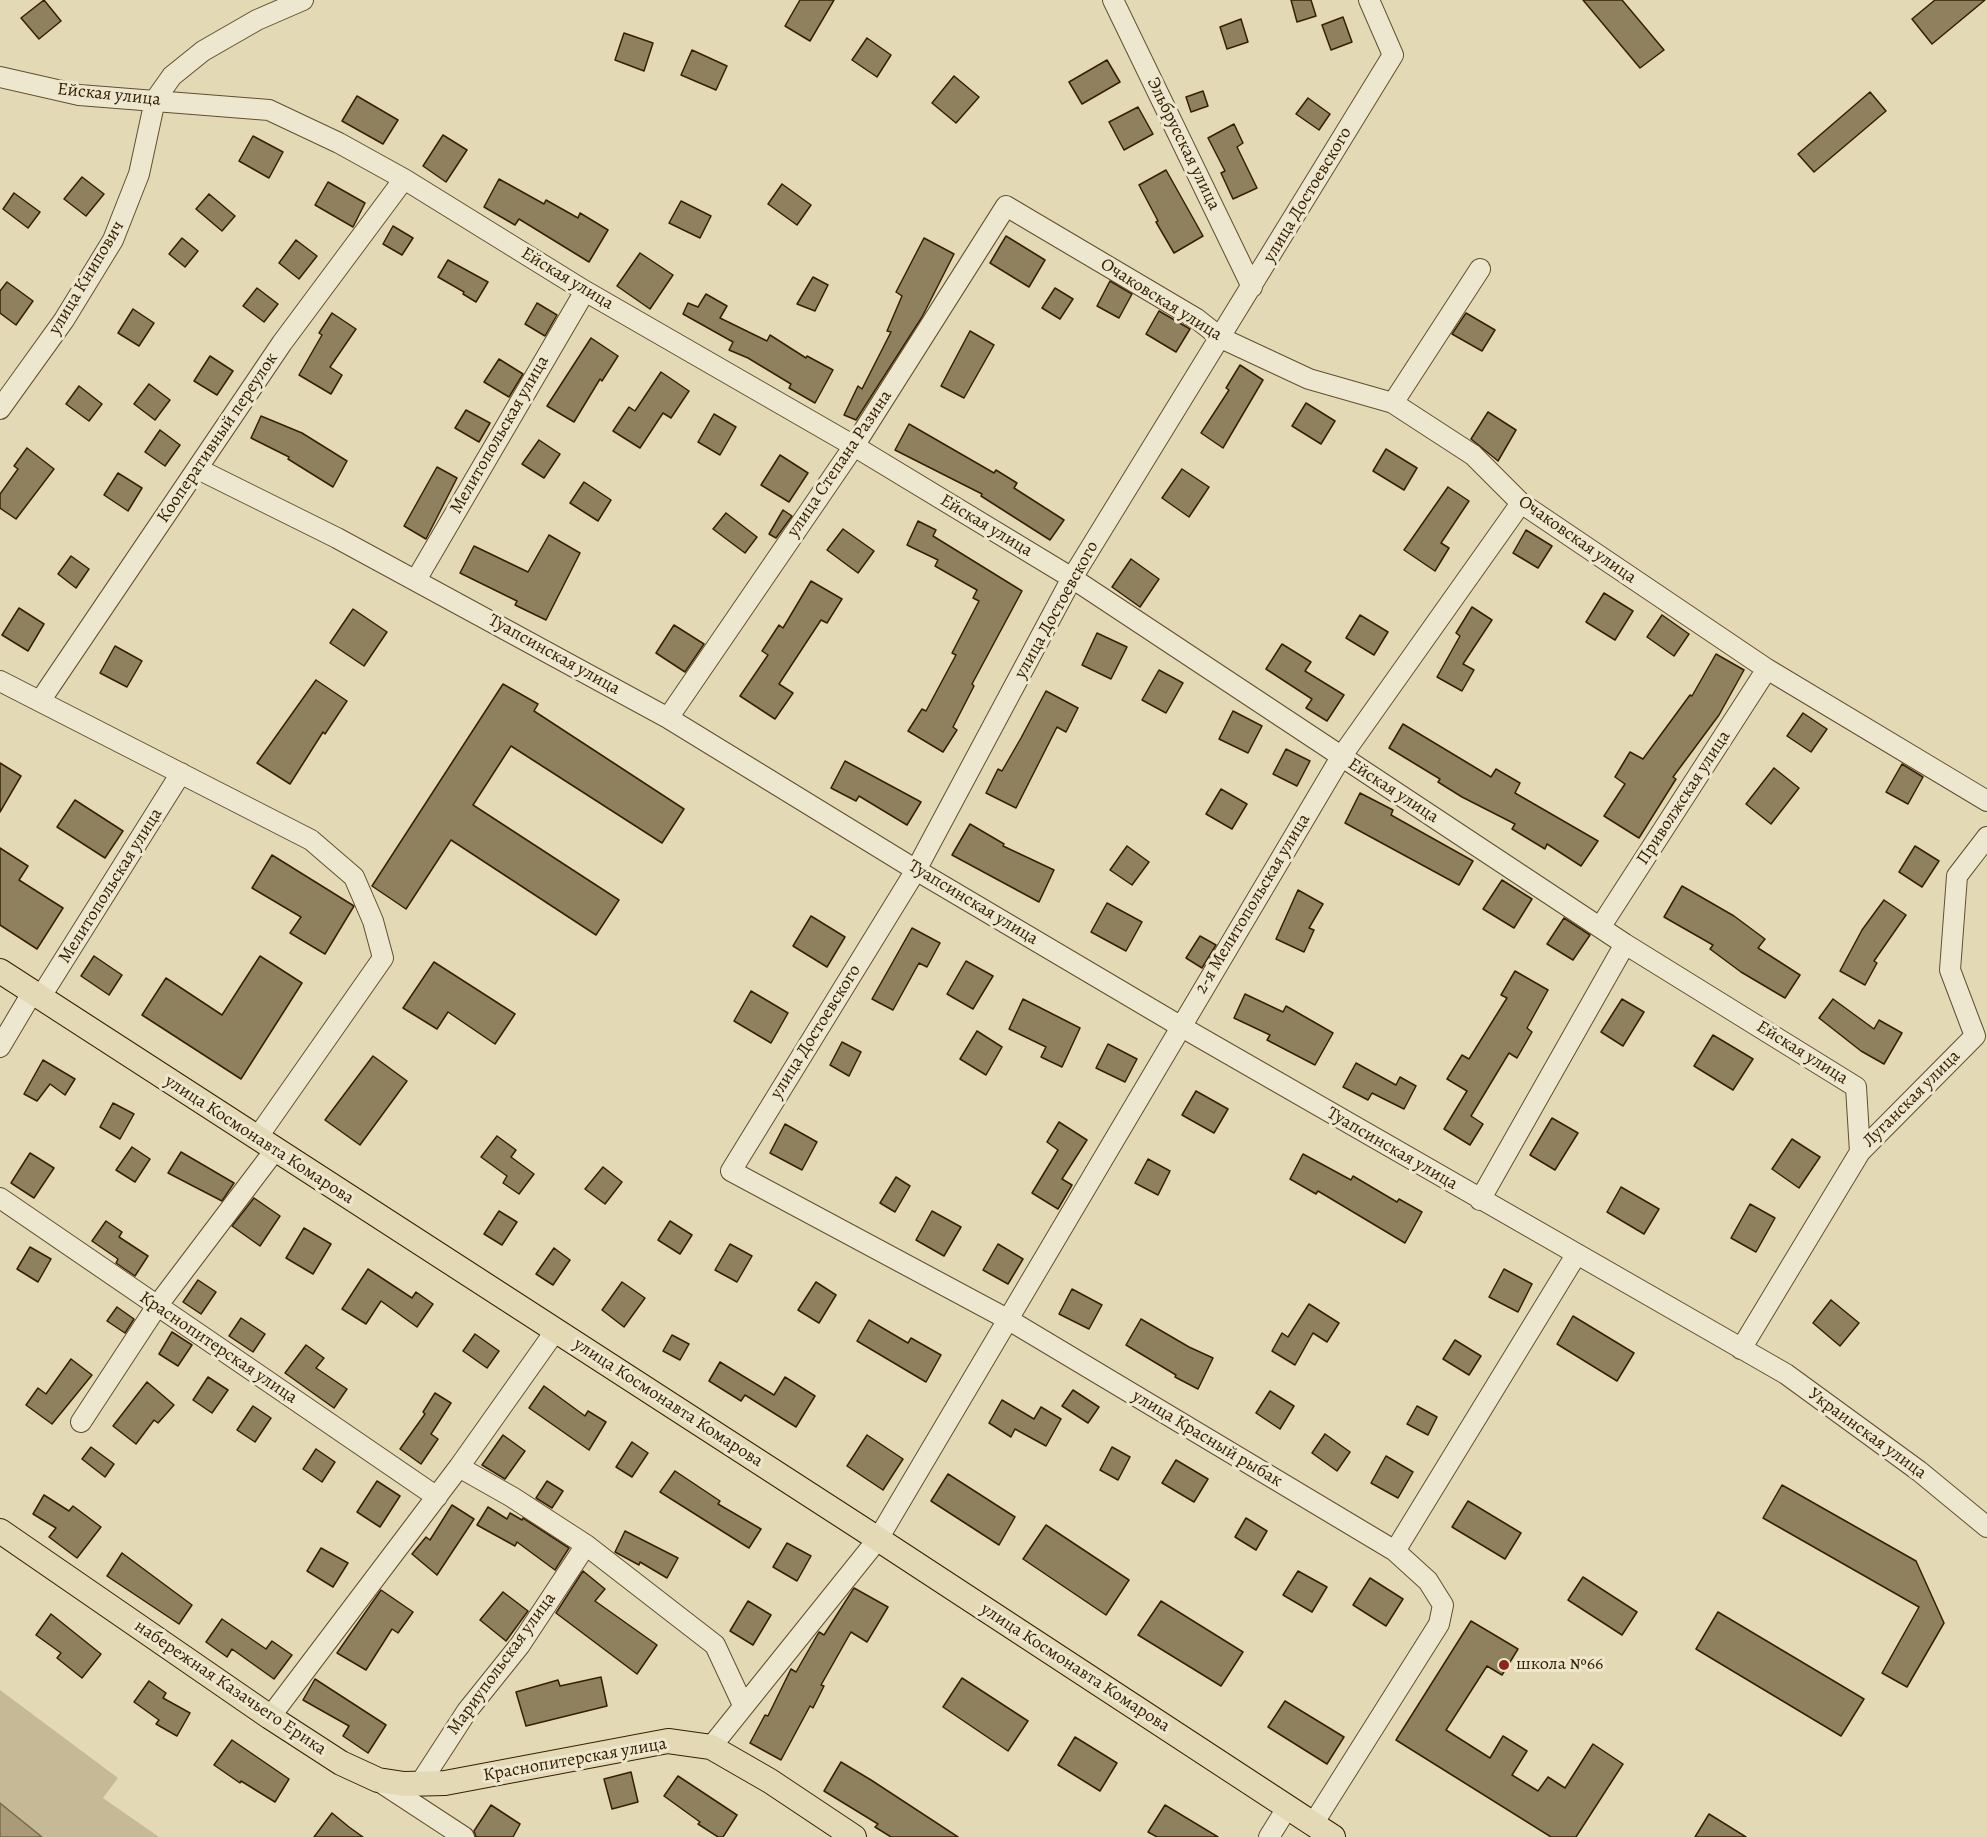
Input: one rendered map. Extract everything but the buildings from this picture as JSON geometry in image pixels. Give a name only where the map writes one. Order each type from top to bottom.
[{"type":"main road","name":"улица Космонавта Комарова","points":[[0,971],[878,1539],[1333,1837]]},
{"type":"main road","name":"набережная Казачьего Ерика","points":[[0,1531],[270,1717],[341,1762],[378,1780]]},
{"type":"main road","name":"Краснопитерская улица","points":[[378,1780],[419,1785],[445,1783],[668,1742],[711,1747],[770,1781],[854,1837]]},
{"type":"street","name":"улица Книпович","points":[[0,409],[64,320],[113,240],[139,174],[155,100],[172,76],[203,51],[257,20],[303,0]]},
{"type":"street","name":"Эльбрусская улица","points":[[1113,0],[1252,287]]},
{"type":"street","name":"улица Достоевского","points":[[731,1171],[916,870],[1072,578],[1393,55],[1369,0]]},
{"type":"street","name":"Ейская улица","points":[[0,77],[79,95],[270,111],[339,143],[404,179],[585,291],[854,446],[1072,578],[1625,944],[1856,1087],[1860,1152]]},
{"type":"street","name":"Кооперативный переулок","points":[[40,701],[282,343],[404,179]]},
{"type":"street","name":"Очаковская улица","points":[[1006,206],[1197,319],[1221,338],[1309,380],[1393,403],[1473,455],[1521,503],[1767,669],[1987,801]]},
{"type":"street","name":"улица Степана Разина","points":[[668,718],[854,446],[1006,206]]},
{"type":"street","points":[[1393,403],[1480,269]]},
{"type":"street","name":"Мелитопольская улица","points":[[416,580],[507,419],[585,291]]},
{"type":"street","name":"Туапсинская улица","points":[[198,469],[416,580],[668,718],[916,870],[1180,1026],[1741,1349]]},
{"type":"street","name":"2-я Мелитопольская улица","points":[[711,1747],[878,1539],[1180,1026],[1341,758],[1521,503]]},
{"type":"street","name":"Приволжская улица","points":[[1601,926],[1767,669]]},
{"type":"street","points":[[0,681],[311,840],[354,877],[373,921],[383,958],[266,1144],[81,1422]]},
{"type":"street","name":"Мелитопольская улица","points":[[0,1047],[181,773]]},
{"type":"street","name":"Луганская улица","points":[[1741,1349],[1860,1152],[1975,1036],[1950,970],[1957,876],[1987,837]]},
{"type":"street","points":[[1480,1200],[1625,944]]},
{"type":"street","name":"улица Красный рыбак","points":[[731,1171],[1009,1320],[1395,1551],[1428,1581],[1443,1605],[1439,1624],[1313,1824]]},
{"type":"street","name":"Краснопитерская улица","points":[[0,1198],[437,1497]]},
{"type":"street","points":[[1395,1551],[1576,1255]]},
{"type":"street","points":[[270,1717],[437,1497],[556,1330]]},
{"type":"street","name":"Украинская улица","points":[[1741,1349],[1786,1374],[1919,1471],[1987,1527]]},
{"type":"street","points":[[459,1467],[512,1497],[586,1545],[715,1645],[743,1705]]},
{"type":"street","name":"Мариупольская улица","points":[[419,1785],[467,1711],[520,1644],[586,1545]]},
{"type":"street","name":"набережная Казачьего Ерика","points":[[378,1780],[464,1837]]},
{"type":"street","points":[[1269,1837],[1287,1808]]},
{"type":"shaded area","points":[[0,1690],[118,1778],[103,1798],[159,1837],[42,1837],[0,1803]]},
{"type":"shaded area","points":[[0,1803],[42,1837],[0,1837]]},
{"type":"place","name":"школа №66","points":[[1504,1665]]}]
